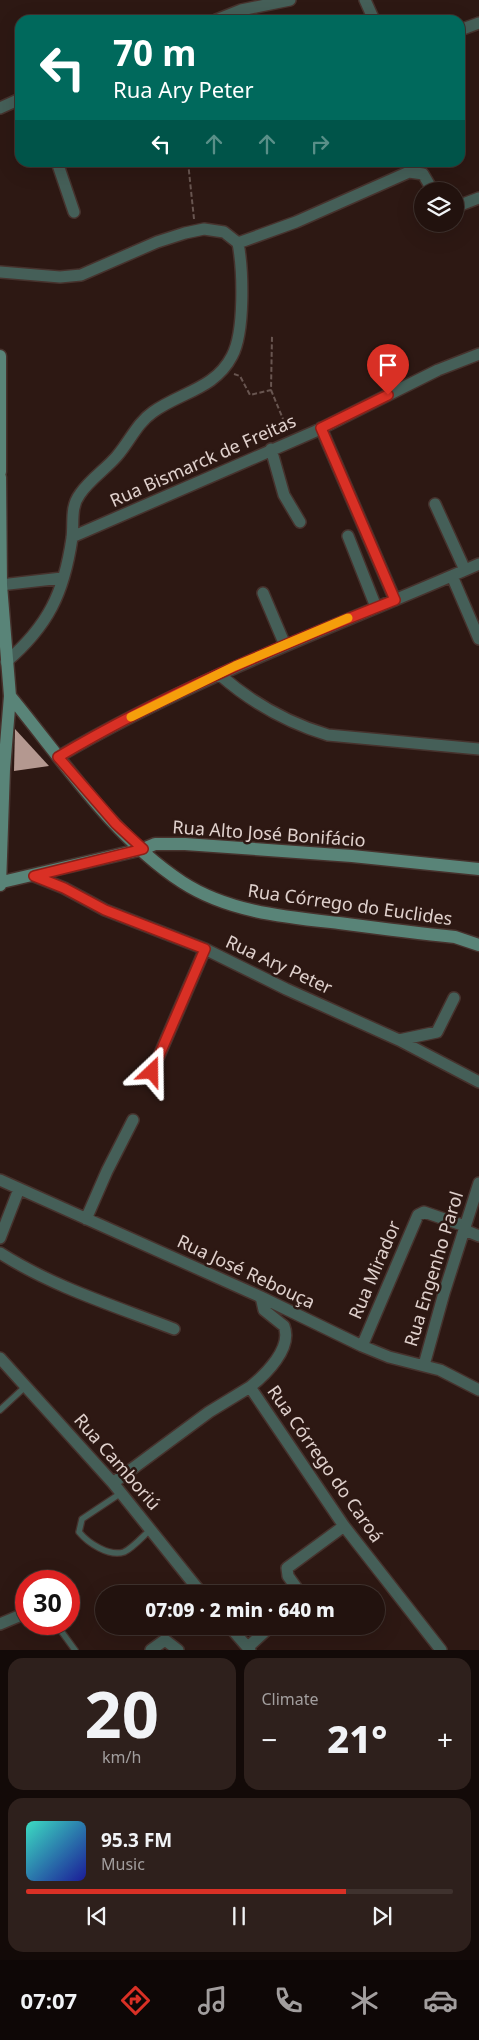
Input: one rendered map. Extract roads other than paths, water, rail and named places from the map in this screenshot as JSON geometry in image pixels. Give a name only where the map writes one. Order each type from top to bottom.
[{"type":"main road","points":[[0,356],[0,472]]},
{"type":"main road","points":[[0,477],[0,585],[10,696],[4,769],[1,884]]},
{"type":"main road","name":"Rua Córrego do Euclides","points":[[10,696],[58,757],[116,824],[183,883],[210,897],[240,908],[298,918],[455,937],[479,944]]},
{"type":"main road","name":"Rua Alto José Bonifácio","points":[[1,884],[143,849],[155,844],[192,844],[352,856],[479,869]]},
{"type":"street","points":[[228,15],[241,10],[290,0]]},
{"type":"street","points":[[365,0],[372,15]]},
{"type":"street","points":[[465,28],[479,23]]},
{"type":"street","points":[[0,108],[15,101]]},
{"type":"street","points":[[59,167],[74,212]]},
{"type":"street","points":[[238,243],[296,222],[409,172],[423,174],[428,182]]},
{"type":"street","points":[[464,204],[479,198]]},
{"type":"street","points":[[0,272],[60,278],[81,276],[157,242],[204,230],[224,232],[238,243],[241,295],[235,349],[223,370],[198,390],[154,411],[142,421],[118,456],[80,493],[72,516],[72,537],[62,578],[49,616],[26,644],[6,662]]},
{"type":"street","name":"Rua Bismarck de Freitas","points":[[72,537],[321,428],[438,370],[479,354]]},
{"type":"street","points":[[321,428],[395,600]]},
{"type":"street","points":[[272,449],[284,495],[300,522]]},
{"type":"street","points":[[435,504],[464,570]]},
{"type":"street","points":[[348,536],[376,607]]},
{"type":"street","points":[[58,757],[100,732],[220,674],[479,564]]},
{"type":"street","points":[[452,576],[479,639]]},
{"type":"street","points":[[0,585],[62,578]]},
{"type":"street","points":[[263,594],[285,645]]},
{"type":"street","points":[[220,674],[245,697],[305,728],[328,735],[479,749]]},
{"type":"street","name":"Rua Ary Peter","points":[[34,876],[64,888],[105,910],[205,949],[286,989],[399,1040],[479,1082]]},
{"type":"street","points":[[152,1072],[205,949]]},
{"type":"street","points":[[399,1040],[437,1032],[454,998]]},
{"type":"street","points":[[86,1219],[107,1171],[133,1120]]},
{"type":"street","name":"Rua José Rebouça","points":[[0,1180],[261,1297],[362,1346],[390,1357],[440,1370],[479,1390]]},
{"type":"street","name":"Rua Engenho Parol","points":[[424,1365],[479,1183]]},
{"type":"street","points":[[0,1238],[19,1189]]},
{"type":"street","name":"Rua Mirador","points":[[362,1346],[418,1215],[424,1212],[465,1226],[467,1231],[479,1236]]},
{"type":"street","points":[[0,1253],[20,1265],[74,1290],[174,1329]]},
{"type":"street","name":"Rua Córrego do Caroá","points":[[261,1297],[264,1310],[284,1326],[286,1339],[277,1358],[250,1387],[344,1526],[441,1650]]},
{"type":"street","name":"Rua Camboriú","points":[[0,1358],[113,1483],[195,1585]]},
{"type":"street","points":[[113,1483],[210,1412],[250,1387]]},
{"type":"street","points":[[294,1585],[288,1576],[287,1568],[344,1526]]},
{"type":"street","points":[[0,1624],[15,1618]]},
{"type":"street","points":[[237,1635],[249,1649],[262,1635]]},
{"type":"street","points":[[151,1650],[165,1640],[178,1650]]},
{"type":"lane","points":[[0,1410],[26,1386]]},
{"type":"lane","points":[[121,1493],[82,1519],[79,1532],[86,1541],[113,1552],[124,1552],[151,1529]]},
{"type":"lane","points":[[64,1635],[75,1650]]}]
